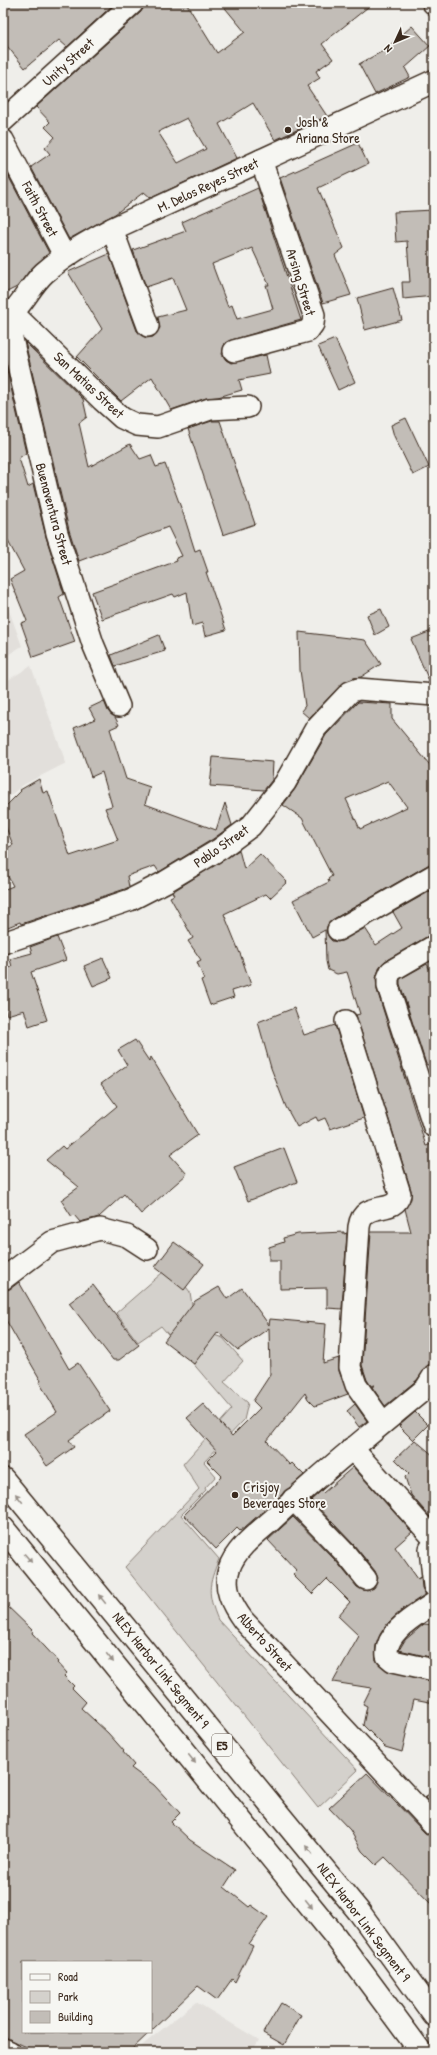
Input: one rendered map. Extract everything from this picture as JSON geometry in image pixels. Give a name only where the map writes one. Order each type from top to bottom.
[{"type":"main road","name":"M. Delos Reyes Street","points":[[8,316],[44,273],[65,257],[112,229],[434,81]]},
{"type":"main road","name":"NLEX Harbor Link Segment 9","points":[[3,1479],[360,1912],[434,2015]]},
{"type":"main road","name":"E5","points":[[3,1528],[335,1936],[421,2052]]},
{"type":"street","name":"Unity Street","points":[[3,121],[133,3]]},
{"type":"street","name":"Faith Street","points":[[3,140],[65,257]]},
{"type":"street","name":"Arsing Street","points":[[234,351],[308,331],[313,324],[314,315],[261,160]]},
{"type":"street","points":[[112,229],[148,326]]},
{"type":"street","name":"San Matias Street","points":[[8,316],[122,418],[137,425],[158,427],[210,409],[248,407]]},
{"type":"street","name":"Buenaventura Street","points":[[8,316],[56,533],[93,644],[119,706]]},
{"type":"street","name":"Pablo Street","points":[[3,943],[130,900],[165,882],[220,849],[250,826],[285,782],[316,728],[350,692],[358,689],[434,695]]},
{"type":"street","points":[[338,930],[434,875]]},
{"type":"street","points":[[433,1115],[388,986],[388,978],[391,971],[434,946]]},
{"type":"street","points":[[346,1021],[400,1194],[399,1200],[395,1204],[366,1212],[362,1216],[359,1227],[350,1367],[356,1385],[383,1423]]},
{"type":"street","points":[[3,1279],[52,1242],[100,1229],[127,1236],[147,1249]]},
{"type":"street","name":"Alberto Street","points":[[434,1375],[426,1388],[352,1448],[293,1499],[248,1542],[233,1560],[229,1569],[227,1581],[231,1602],[243,1620],[434,1825]]},
{"type":"street","points":[[352,1448],[434,1539]]},
{"type":"street","points":[[293,1499],[345,1553],[366,1579]]},
{"type":"street","points":[[434,1542],[430,1549],[434,1586]]},
{"type":"street","points":[[434,1603],[402,1625],[390,1641],[386,1650],[387,1656],[393,1661],[434,1670]]},
{"type":"street","points":[[3,2049],[10,2052]]},
{"type":"shaded area","points":[[3,594],[22,646],[3,658]]},
{"type":"shaded area","points":[[31,666],[66,763],[23,785],[3,801],[3,683]]},
{"type":"shaded area","points":[[196,2002],[259,2040],[252,2052],[134,2052]]},
{"type":"green space","points":[[170,1266],[190,1292],[192,1305],[214,1335],[223,1338],[243,1361],[224,1382],[248,1403],[244,1420],[204,1462],[216,1476],[205,1488],[206,1490],[181,1515],[219,1559],[210,1590],[212,1603],[218,1620],[358,1770],[318,1808],[125,1567],[199,1489],[183,1464],[232,1409],[161,1326],[138,1342],[116,1313]]},
{"type":"building","points":[[3,3],[115,3],[67,47],[59,40],[25,68],[3,41]]},
{"type":"building","points":[[145,3],[186,3],[217,53],[245,32],[221,3],[373,3],[322,44],[333,59],[316,71],[320,78],[307,86],[327,116],[275,140],[253,103],[219,124],[237,158],[151,198],[144,192],[115,214],[69,239],[31,167],[50,154],[45,148],[55,137],[45,127],[50,122],[36,107],[141,12]],"holes":[[[187,118],[206,149],[178,163],[158,132]]]},
{"type":"building","points":[[412,26],[430,46],[405,68],[410,77],[375,94],[359,64],[383,51]]},
{"type":"building","points":[[358,143],[368,164],[318,188],[344,248],[335,255],[351,295],[323,303],[280,178]]},
{"type":"building","points":[[3,166],[49,253],[30,270],[17,287],[3,294]]},
{"type":"building","points":[[258,188],[301,320],[225,343],[222,354],[226,360],[231,363],[266,355],[270,374],[239,380],[242,390],[218,397],[206,398],[171,410],[152,377],[121,401],[77,357],[102,329],[68,272],[109,254],[137,331],[146,338],[153,337],[160,328],[158,317],[186,310],[173,278],[146,287],[133,250],[186,231],[182,222]],"holes":[[[252,248],[269,285],[266,285],[273,309],[237,319],[232,305],[228,307],[212,264]]]},
{"type":"building","points":[[434,210],[434,296],[403,299],[402,282],[410,282],[407,241],[396,242],[394,212]]},
{"type":"building","points":[[393,288],[402,320],[365,330],[357,298]]},
{"type":"building","points":[[335,339],[355,382],[338,390],[318,346]]},
{"type":"building","points":[[25,342],[83,399],[87,417],[79,423],[89,467],[130,444],[140,459],[151,455],[156,467],[165,464],[195,551],[200,549],[208,572],[206,572],[226,630],[205,636],[202,623],[192,626],[187,592],[175,597],[173,594],[102,619],[92,592],[177,561],[176,558],[182,556],[168,527],[79,561],[69,530]]},
{"type":"building","points":[[3,353],[26,453],[19,458],[28,487],[33,484],[46,537],[64,594],[59,597],[75,642],[33,657],[21,623],[27,621],[10,579],[24,571],[3,532]]},
{"type":"building","points":[[406,418],[429,467],[413,475],[394,436],[391,425]]},
{"type":"building","points":[[212,421],[220,421],[255,524],[223,535],[188,429]]},
{"type":"building","points":[[381,609],[389,627],[375,635],[367,615]]},
{"type":"building","points":[[434,630],[434,683],[430,683],[411,639]]},
{"type":"building","points":[[299,632],[365,640],[381,664],[361,677],[354,678],[342,684],[309,718],[301,711],[305,706],[300,670]]},
{"type":"building","points":[[159,635],[165,651],[115,666],[111,655]]},
{"type":"building","points":[[104,701],[108,711],[115,717],[119,725],[110,729],[126,779],[150,787],[145,804],[216,830],[225,803],[232,825],[213,839],[159,872],[155,866],[127,876],[129,887],[125,889],[21,924],[20,922],[3,929],[3,890],[13,886],[3,867],[3,850],[13,845],[3,820],[3,809],[21,791],[20,790],[39,779],[43,793],[48,791],[70,856],[118,840],[105,808],[112,806],[102,772],[91,777],[74,728],[95,719],[89,708]]},
{"type":"building","points":[[358,702],[392,704],[392,719],[434,770],[434,863],[332,920],[328,924],[326,930],[332,941],[338,942],[365,928],[376,945],[402,928],[393,912],[434,889],[434,934],[385,961],[380,966],[376,978],[377,990],[426,1146],[434,1143],[434,1363],[428,1365],[417,1380],[385,1406],[372,1387],[375,1385],[371,1386],[367,1380],[362,1365],[371,1232],[411,1232],[405,1209],[411,1199],[411,1190],[356,1015],[360,1014],[347,972],[337,974],[328,970],[326,961],[325,930],[312,937],[293,900],[329,882],[328,879],[332,876],[302,818],[283,805],[295,789],[326,735]],"holes":[[[388,781],[407,807],[360,829],[346,799]]]},
{"type":"building","points":[[213,757],[273,762],[272,780],[264,790],[210,786]]},
{"type":"building","points":[[239,850],[244,869],[260,854],[287,882],[270,898],[266,894],[224,914],[251,985],[232,991],[234,997],[210,1005],[201,980],[204,979],[197,962],[201,960],[188,941],[193,938],[170,897],[174,895],[172,892]]},
{"type":"building","points":[[57,937],[66,960],[31,972],[47,1020],[29,1026],[24,1010],[7,1015],[3,1001],[3,969],[12,967],[10,959],[32,953],[30,947]]},
{"type":"building","points":[[103,958],[112,978],[93,986],[84,966]]},
{"type":"building","points":[[427,964],[434,978],[434,1068],[426,1064],[400,984],[400,979]]},
{"type":"building","points":[[294,1008],[304,1035],[335,1025],[364,1118],[330,1129],[325,1118],[318,1121],[316,1117],[297,1127],[286,1107],[271,1068],[258,1022]]},
{"type":"building","points":[[135,1040],[149,1061],[151,1057],[198,1135],[170,1155],[187,1174],[141,1214],[124,1194],[99,1217],[80,1222],[74,1215],[72,1217],[61,1200],[79,1187],[46,1160],[62,1146],[65,1149],[117,1106],[101,1084],[127,1065],[118,1050]]},
{"type":"building","points":[[284,1148],[297,1182],[248,1201],[234,1167]]},
{"type":"building","points":[[344,1232],[344,1234],[347,1233],[342,1309],[327,1308],[327,1288],[280,1289],[280,1261],[269,1261],[269,1247],[284,1242],[283,1238],[298,1234]]},
{"type":"building","points":[[174,1242],[204,1264],[184,1290],[155,1267]]},
{"type":"building","points":[[19,1282],[69,1369],[78,1363],[110,1411],[69,1440],[74,1447],[47,1466],[24,1434],[57,1412],[3,1315],[3,1291],[10,1289]]},
{"type":"building","points":[[93,1285],[139,1345],[119,1360],[113,1360],[69,1303]]},
{"type":"building","points":[[219,1287],[227,1299],[242,1288],[269,1325],[270,1319],[326,1324],[323,1363],[339,1358],[339,1371],[348,1394],[315,1406],[308,1399],[305,1393],[267,1441],[290,1465],[292,1463],[304,1475],[240,1531],[237,1528],[216,1549],[184,1515],[222,1476],[207,1461],[217,1451],[187,1418],[203,1404],[232,1436],[260,1408],[253,1401],[270,1375],[269,1328],[238,1350],[218,1332],[194,1364],[164,1341],[195,1301]]},
{"type":"building","points":[[355,1404],[367,1421],[359,1427],[347,1411]]},
{"type":"building","points":[[415,1412],[428,1425],[413,1440],[399,1426]]},
{"type":"building","points":[[415,1440],[434,1456],[434,1513],[430,1517],[411,1495],[405,1477],[409,1473],[395,1459]]},
{"type":"building","points":[[353,1467],[412,1532],[395,1547],[418,1579],[421,1577],[422,1588],[426,1594],[403,1609],[388,1623],[380,1635],[376,1646],[376,1660],[386,1670],[434,1682],[434,1703],[414,1699],[402,1752],[385,1747],[363,1725],[367,1706],[363,1704],[371,1688],[333,1682],[359,1636],[338,1616],[350,1602],[327,1579],[312,1594],[293,1575],[297,1571],[268,1540],[293,1517],[336,1561],[357,1587],[367,1591],[374,1588],[378,1578],[375,1571],[354,1545],[311,1500],[321,1491],[323,1493]]},
{"type":"building","points":[[3,1602],[33,1631],[32,1633],[59,1662],[58,1663],[67,1673],[64,1676],[74,1686],[72,1688],[86,1702],[81,1708],[108,1733],[124,1751],[123,1752],[134,1765],[131,1768],[154,1785],[180,1813],[171,1822],[190,1840],[235,1870],[224,1887],[249,1907],[251,1905],[268,1917],[249,1944],[253,1946],[235,1982],[232,1979],[217,2000],[198,1986],[152,2030],[152,1961],[22,1961],[22,2033],[149,2033],[129,2052],[37,2052],[3,2036]]},
{"type":"building","points":[[424,1624],[434,1625],[434,1658],[399,1650],[405,1640]]},
{"type":"building","points":[[367,1773],[425,1833],[434,1837],[434,1907],[385,1857],[376,1865],[362,1851],[350,1830],[329,1808]]},
{"type":"building","points":[[434,1788],[434,1807],[425,1798]]},
{"type":"building","points":[[281,2003],[301,2015],[284,2045],[263,2033]]},
{"type":"place","name":"Josh & Ariana Store","points":[[288,130]]},
{"type":"place","name":"Crisjoy Beverages Store","points":[[235,1495]]}]
